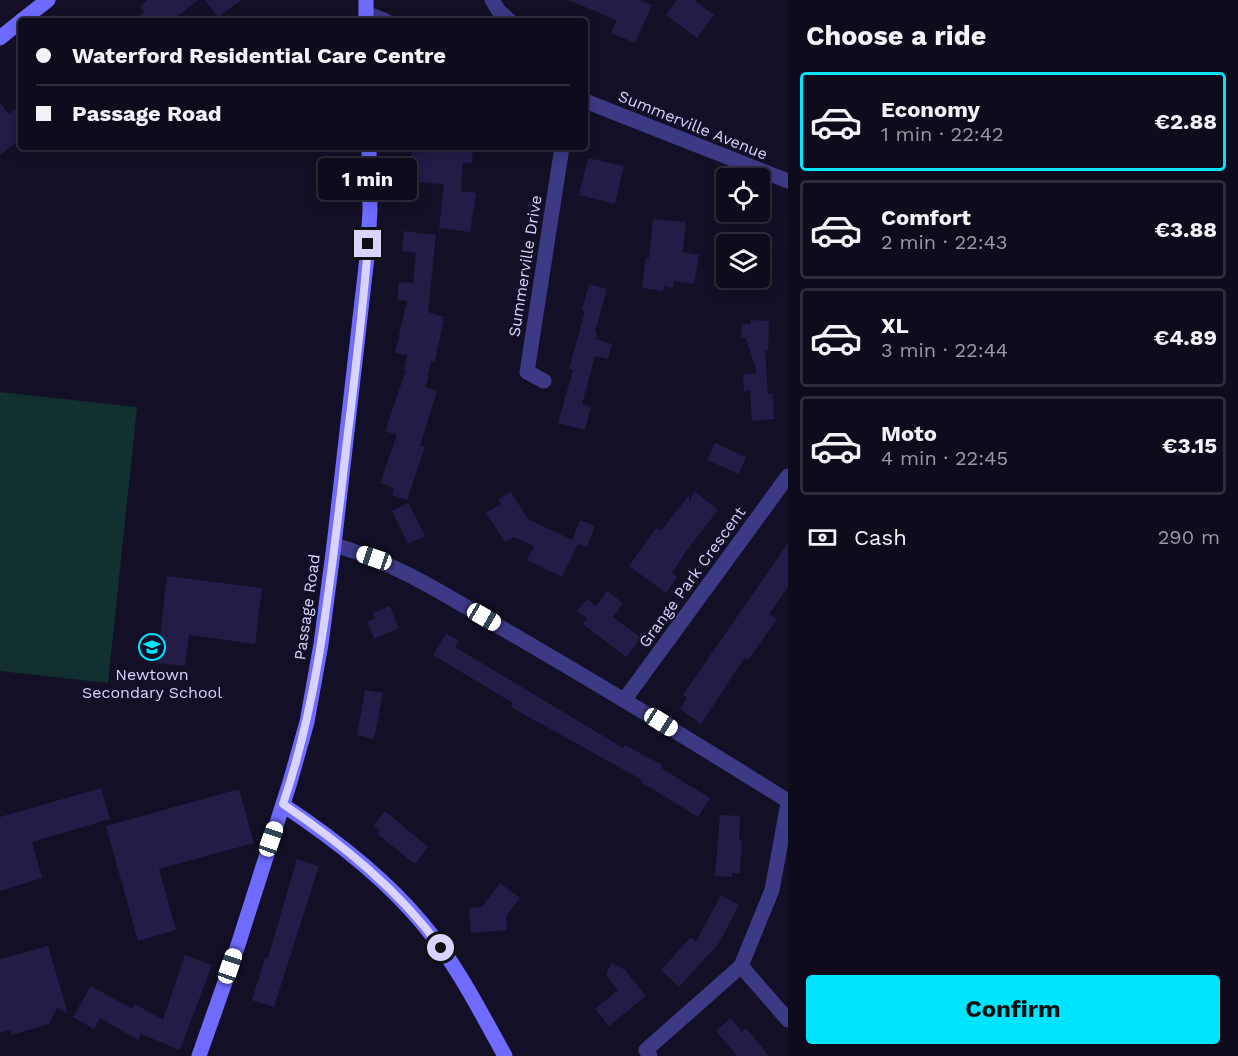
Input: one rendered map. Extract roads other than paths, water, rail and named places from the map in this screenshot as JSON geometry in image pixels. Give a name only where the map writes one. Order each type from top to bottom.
[{"type":"main road","points":[[25,18],[48,0]]},
{"type":"main road","points":[[0,38],[18,23]]},
{"type":"main road","name":"Passage Road","points":[[199,1056],[238,945],[307,722],[334,545],[367,257],[370,211],[369,150]]},
{"type":"main road","points":[[283,804],[344,849],[383,882],[419,919],[457,973],[505,1056]]},
{"type":"street","points":[[492,0],[507,18]]},
{"type":"street","points":[[366,11],[380,18]]},
{"type":"street","name":"Summerville Avenue","points":[[588,102],[788,182]]},
{"type":"street","name":"Summerville Drive","points":[[544,381],[527,372],[562,150]]},
{"type":"street","name":"Grange Park Crescent","points":[[624,699],[788,476]]},
{"type":"street","points":[[334,545],[395,567],[624,699],[788,802],[772,890],[741,966],[646,1050],[650,1056]]},
{"type":"street","points":[[741,966],[788,1020]]},
{"type":"place","name":"Newtown Secondary School","points":[[152,647]]}]
